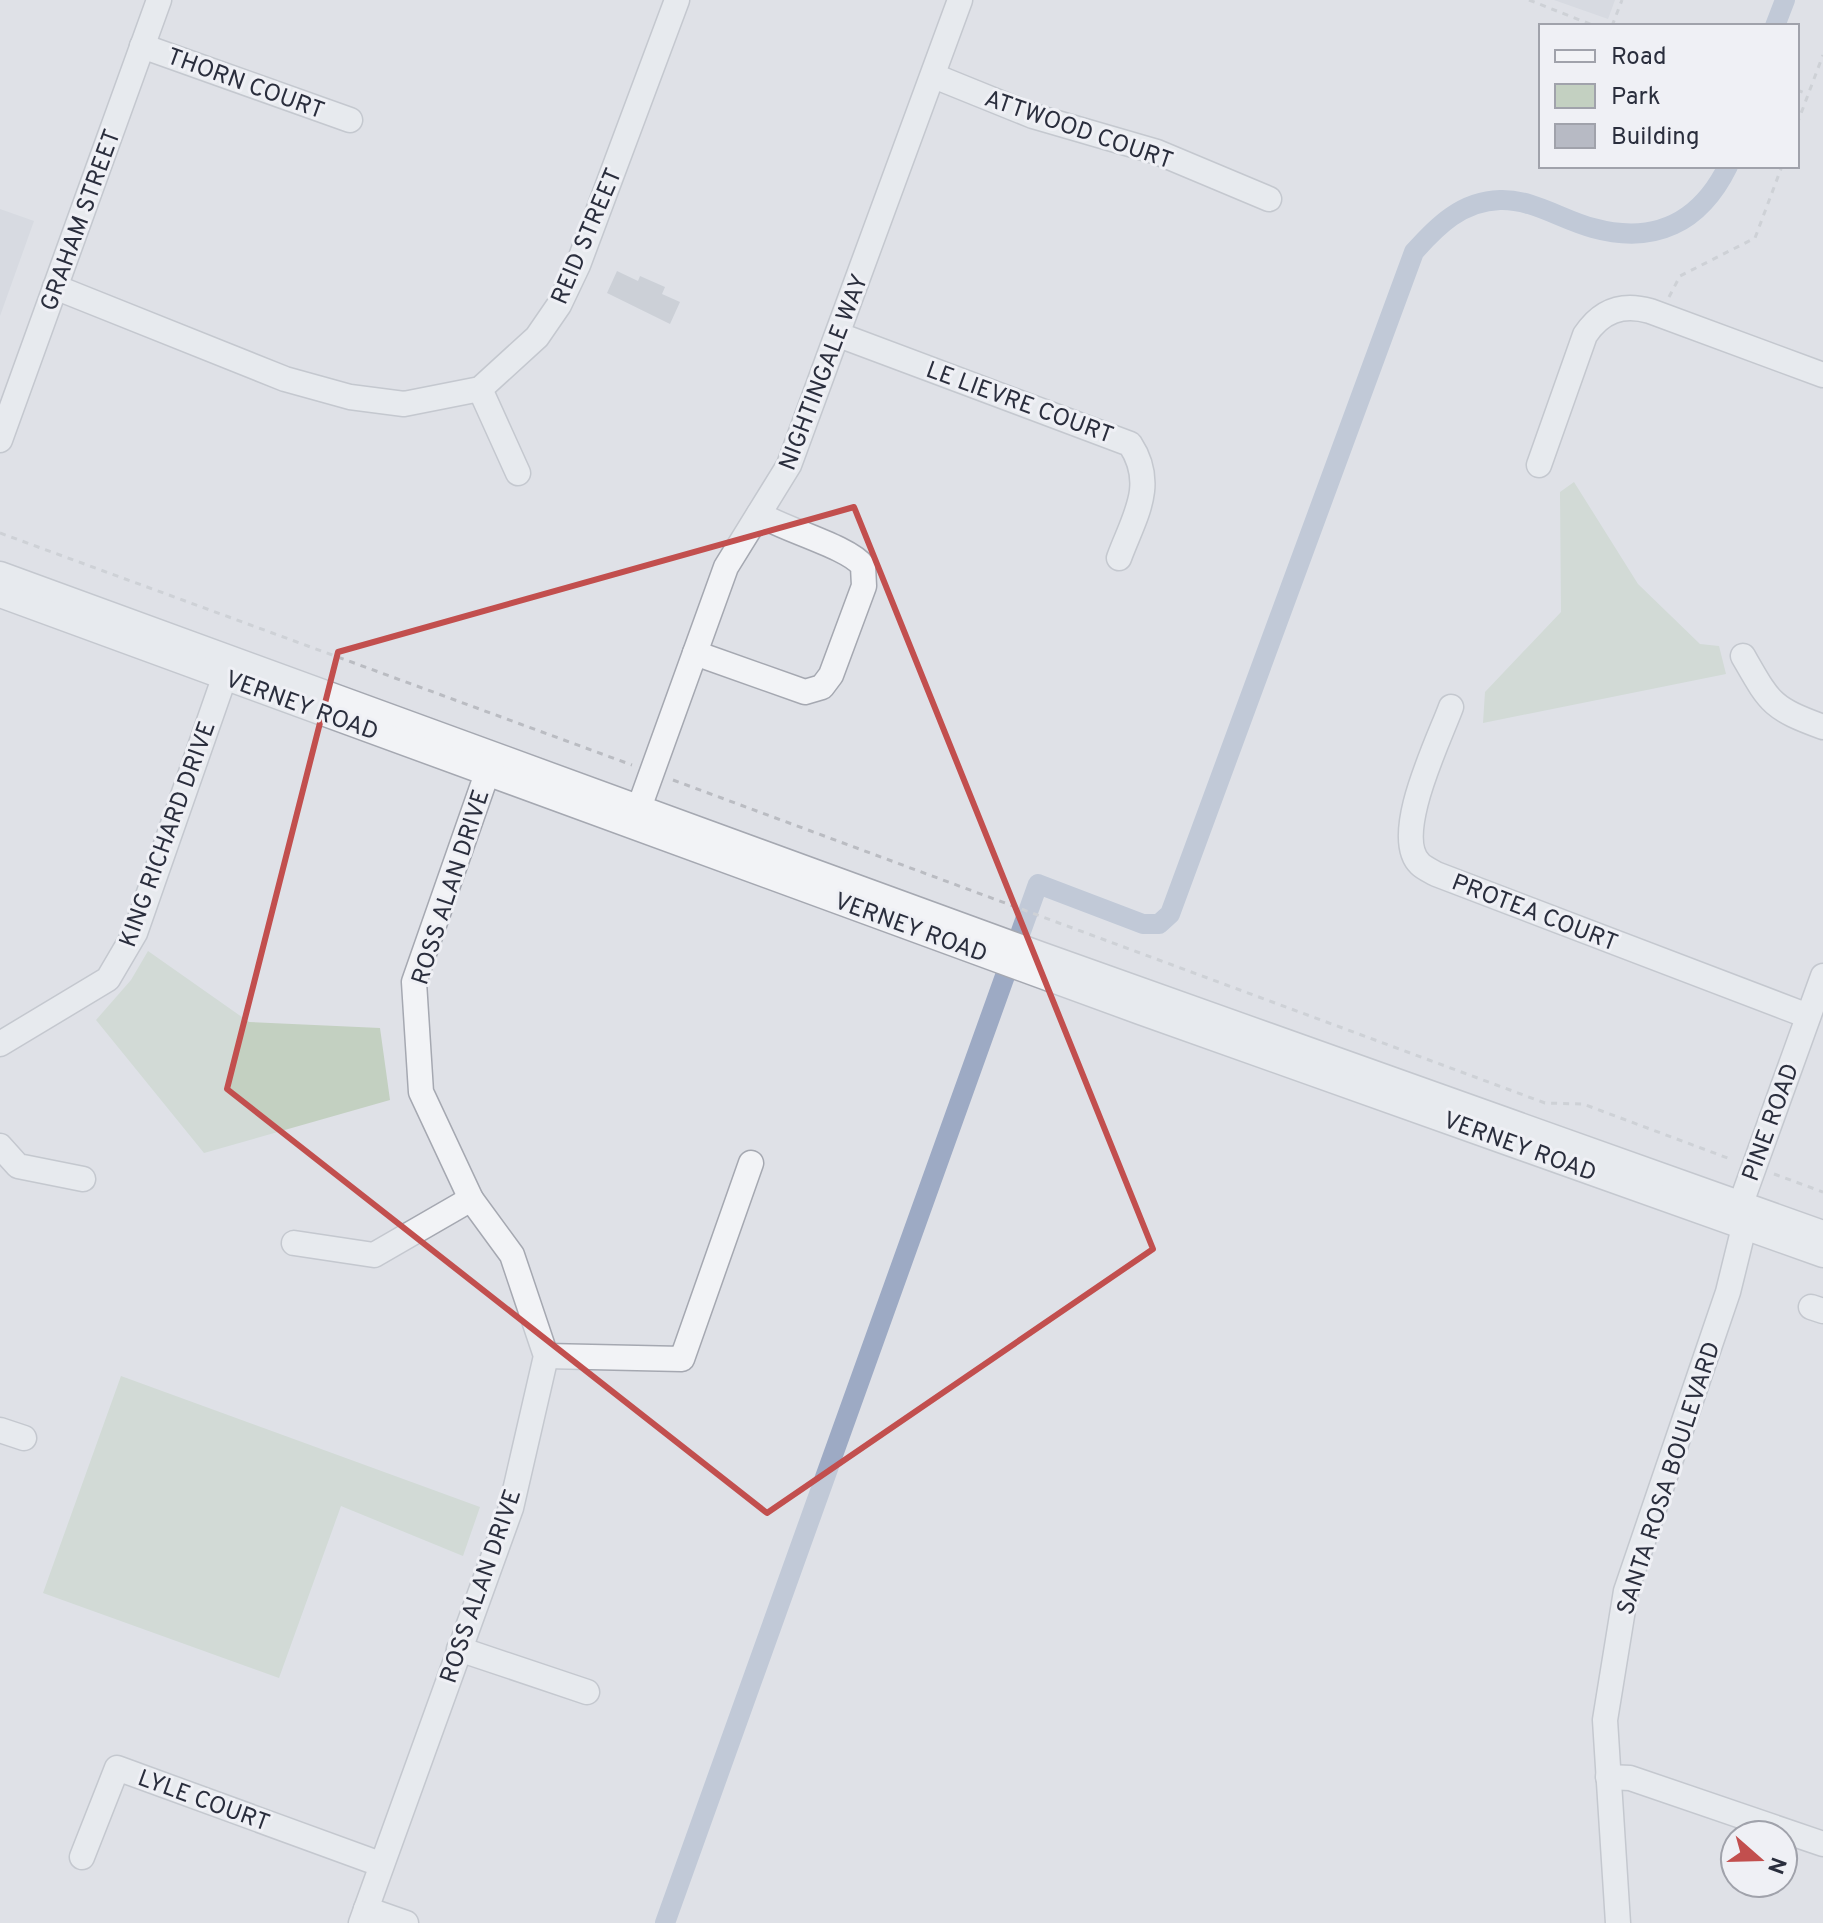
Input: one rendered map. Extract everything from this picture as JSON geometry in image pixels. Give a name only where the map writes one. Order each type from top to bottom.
[{"type":"street","name":"GRAHAM STREET","points":[[0,440],[159,0]]},
{"type":"street","name":"REID STREET","points":[[480,389],[537,337],[559,305],[578,265],[677,0]]},
{"type":"street","name":"NIGHTINGALE WAY","points":[[636,815],[726,567],[785,472],[839,335],[960,0]]},
{"type":"street","name":"THORN COURT","points":[[142,46],[350,120]]},
{"type":"street","name":"ATTWOOD COURT","points":[[934,76],[1033,116],[1157,152],[1269,199]]},
{"type":"street","points":[[55,287],[285,379],[350,397],[404,404],[480,389],[518,473]]},
{"type":"street","points":[[1539,465],[1590,328],[1606,313],[1624,307],[1662,315],[1823,375]]},
{"type":"street","name":"LE LIEVRE COURT","points":[[839,335],[1130,444],[1140,460],[1145,481],[1119,558]]},
{"type":"street","points":[[695,653],[805,692],[822,687],[831,675],[864,586],[863,566],[849,554],[783,528],[759,514]]},
{"type":"street","name":"VERNEY ROAD","points":[[0,574],[228,667],[1740,1218],[1823,1255]]},
{"type":"street","name":"VERNEY ROAD","points":[[0,595],[228,667]]},
{"type":"street","points":[[1743,656],[1768,699],[1782,712],[1823,727]]},
{"type":"street","name":"KING RICHARD DRIVE","points":[[0,1044],[108,979],[135,933],[228,667]]},
{"type":"street","name":"PROTEA COURT","points":[[1451,707],[1411,816],[1410,841],[1418,863],[1436,874],[1808,1016]]},
{"type":"street","name":"ROSS ALAN DRIVE","points":[[364,1916],[380,1864],[511,1508],[546,1356],[512,1255],[471,1199],[421,1092],[414,982],[491,763]]},
{"type":"street","name":"PINE ROAD","points":[[1740,1218],[1754,1167],[1823,976]]},
{"type":"street","points":[[0,1146],[18,1166],[83,1179]]},
{"type":"street","points":[[546,1356],[682,1359],[751,1163]]},
{"type":"street","points":[[294,1243],[374,1255],[471,1199]]},
{"type":"street","name":"VERNEY ROAD","points":[[1740,1218],[1823,1233]]},
{"type":"street","name":"SANTA ROSA BOULEVARD","points":[[1618,1923],[1605,1720],[1626,1591],[1728,1292],[1740,1218]]},
{"type":"street","points":[[0,1430],[24,1438]]},
{"type":"street","points":[[459,1649],[587,1692]]},
{"type":"street","name":"LYLE COURT","points":[[82,1857],[117,1768],[380,1864]]},
{"type":"street","points":[[1608,1777],[1630,1778],[1823,1844]]},
{"type":"street","points":[[364,1916],[406,1923]]},
{"type":"path","points":[[1529,0],[1590,24]]},
{"type":"path","points":[[1613,24],[1622,0]]},
{"type":"path","points":[[1799,119],[1820,70],[1823,55]]},
{"type":"path","points":[[1799,91],[1808,94]]},
{"type":"path","points":[[1662,315],[1680,276],[1755,238],[1781,168]]},
{"type":"path","points":[[0,533],[1545,1103],[1583,1104],[1823,1192]]},
{"type":"highlighted area","points":[[854,507],[1153,1249],[767,1513],[227,1089],[338,652]]},
{"type":"shaded area","points":[[1554,0],[1615,0],[1608,19]]},
{"type":"shaded area","points":[[0,209],[34,221],[0,316]]},
{"type":"green space","points":[[1574,482],[1638,584],[1700,644],[1719,646],[1726,674],[1483,723],[1485,692],[1561,612],[1560,492]]},
{"type":"green space","points":[[148,951],[249,1022],[380,1028],[390,1100],[204,1153],[96,1020],[131,980]]},
{"type":"green space","points":[[121,1376],[480,1507],[463,1556],[341,1506],[279,1678],[43,1593]]},
{"type":"building","points":[[617,271],[638,281],[640,276],[665,287],[662,294],[680,302],[670,324],[607,293]]},
{"type":"waterway","points":[[1776,24],[1785,0]]},
{"type":"waterway","points":[[665,1923],[1038,884],[1143,924],[1159,924],[1170,914],[1414,252],[1441,224],[1462,210],[1486,201],[1524,203],[1615,233],[1656,231],[1673,225],[1704,202],[1727,168]]}]
